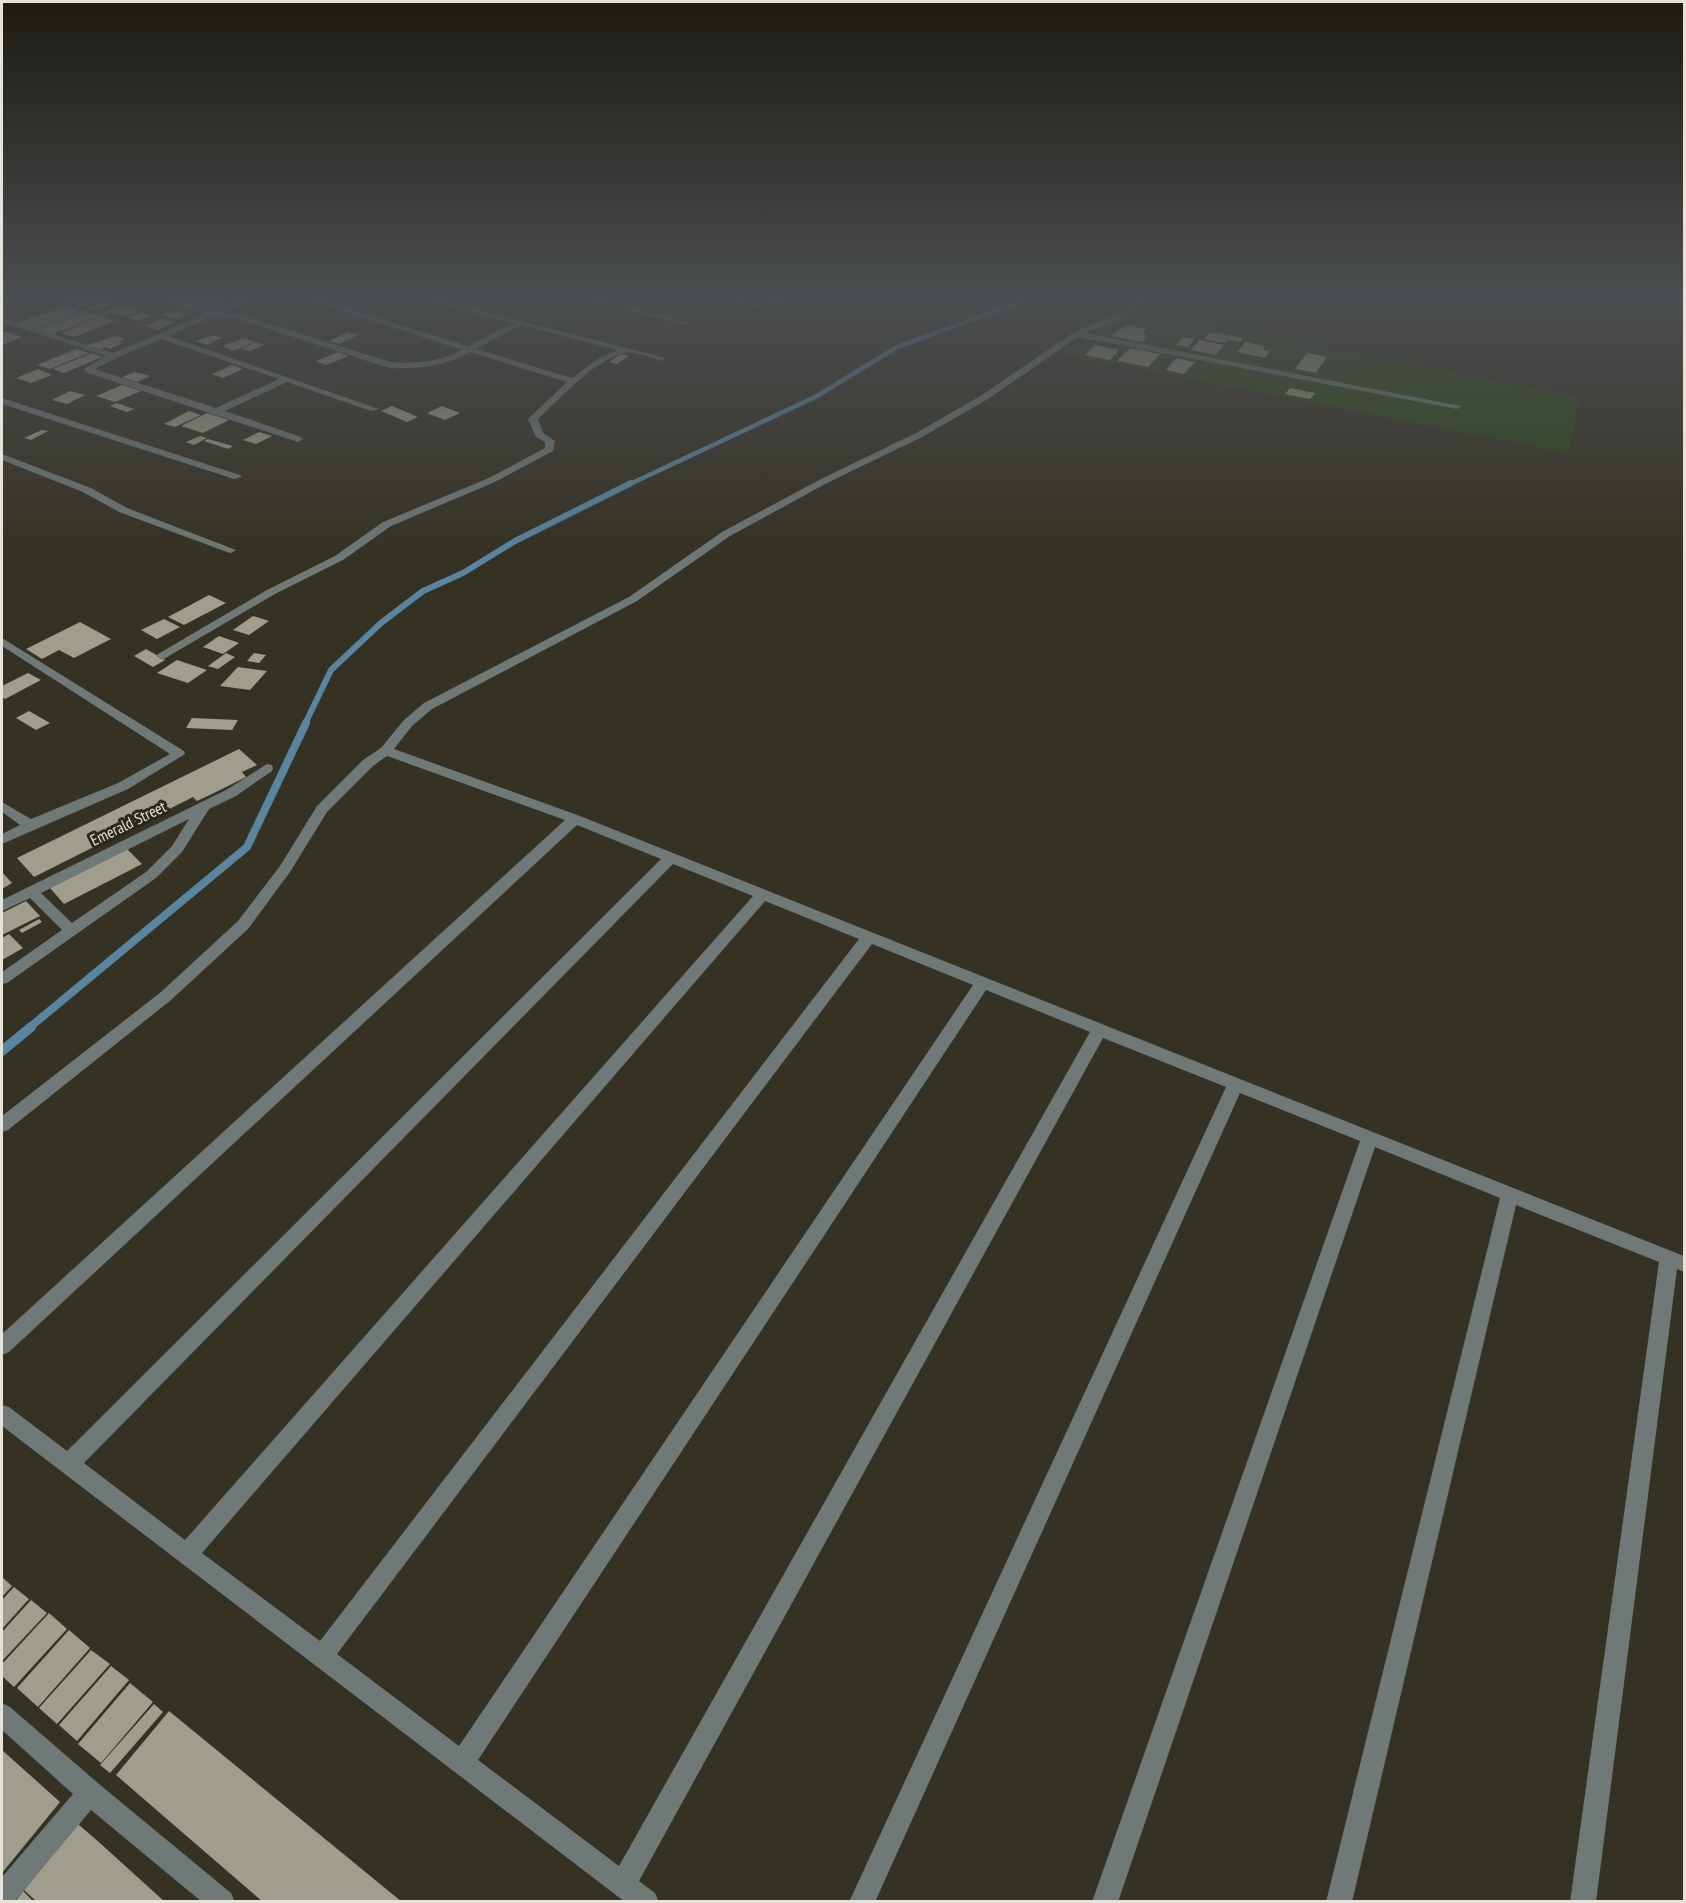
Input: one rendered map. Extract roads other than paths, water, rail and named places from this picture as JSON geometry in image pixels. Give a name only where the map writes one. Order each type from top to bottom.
[{"type":"street","points":[[131,384],[298,439]]},
{"type":"street","points":[[217,411],[276,384]]},
{"type":"street","points":[[300,384],[374,410]]},
{"type":"street","points":[[162,656],[271,592],[339,558],[387,524],[492,480],[550,449],[550,441],[538,435],[533,419],[570,384]]},
{"type":"street","points":[[2,1125],[166,996],[243,925],[285,869],[322,809],[368,763],[386,751],[408,723],[428,706],[633,599],[726,534],[824,481],[919,435],[1004,384]]},
{"type":"street","points":[[1340,384],[1457,406]]},
{"type":"street","points":[[4,403],[237,477]]},
{"type":"street","points":[[2,457],[87,490],[123,510],[231,550]]},
{"type":"street","points":[[2,641],[184,750],[123,786],[30,825],[2,840]]},
{"type":"street","points":[[386,751],[575,819],[1676,1260],[1583,1902]]},
{"type":"street","name":"Emerald Street","points":[[2,906],[231,793],[267,768]]},
{"type":"street","points":[[2,806],[30,825]]},
{"type":"street","points":[[2,979],[151,875],[177,849],[204,806]]},
{"type":"street","points":[[2,1346],[575,819]]},
{"type":"street","points":[[68,1465],[671,857]]},
{"type":"street","points":[[31,891],[72,931]]},
{"type":"street","points":[[187,1554],[763,894]]},
{"type":"street","points":[[322,1656],[869,937]]},
{"type":"street","points":[[462,1762],[983,982]]},
{"type":"street","points":[[623,1884],[1100,1029]]},
{"type":"street","points":[[862,1902],[1236,1083]]},
{"type":"street","points":[[1105,1902],[1370,1137]]},
{"type":"street","points":[[1340,1902],[1510,1193]]},
{"type":"street","points":[[2,1414],[646,1902]]},
{"type":"street","points":[[2,1715],[90,1793],[222,1902]]},
{"type":"street","points":[[2,1896],[90,1793]]},
{"type":"waterway","points":[[628,485],[817,396],[837,384]]},
{"type":"waterway","points":[[305,724],[331,670],[381,623],[423,591],[463,573],[515,541],[631,483]]},
{"type":"waterway","points":[[29,1028],[247,847],[306,723]]},
{"type":"waterway","points":[[2,1051],[31,1027]]}]
